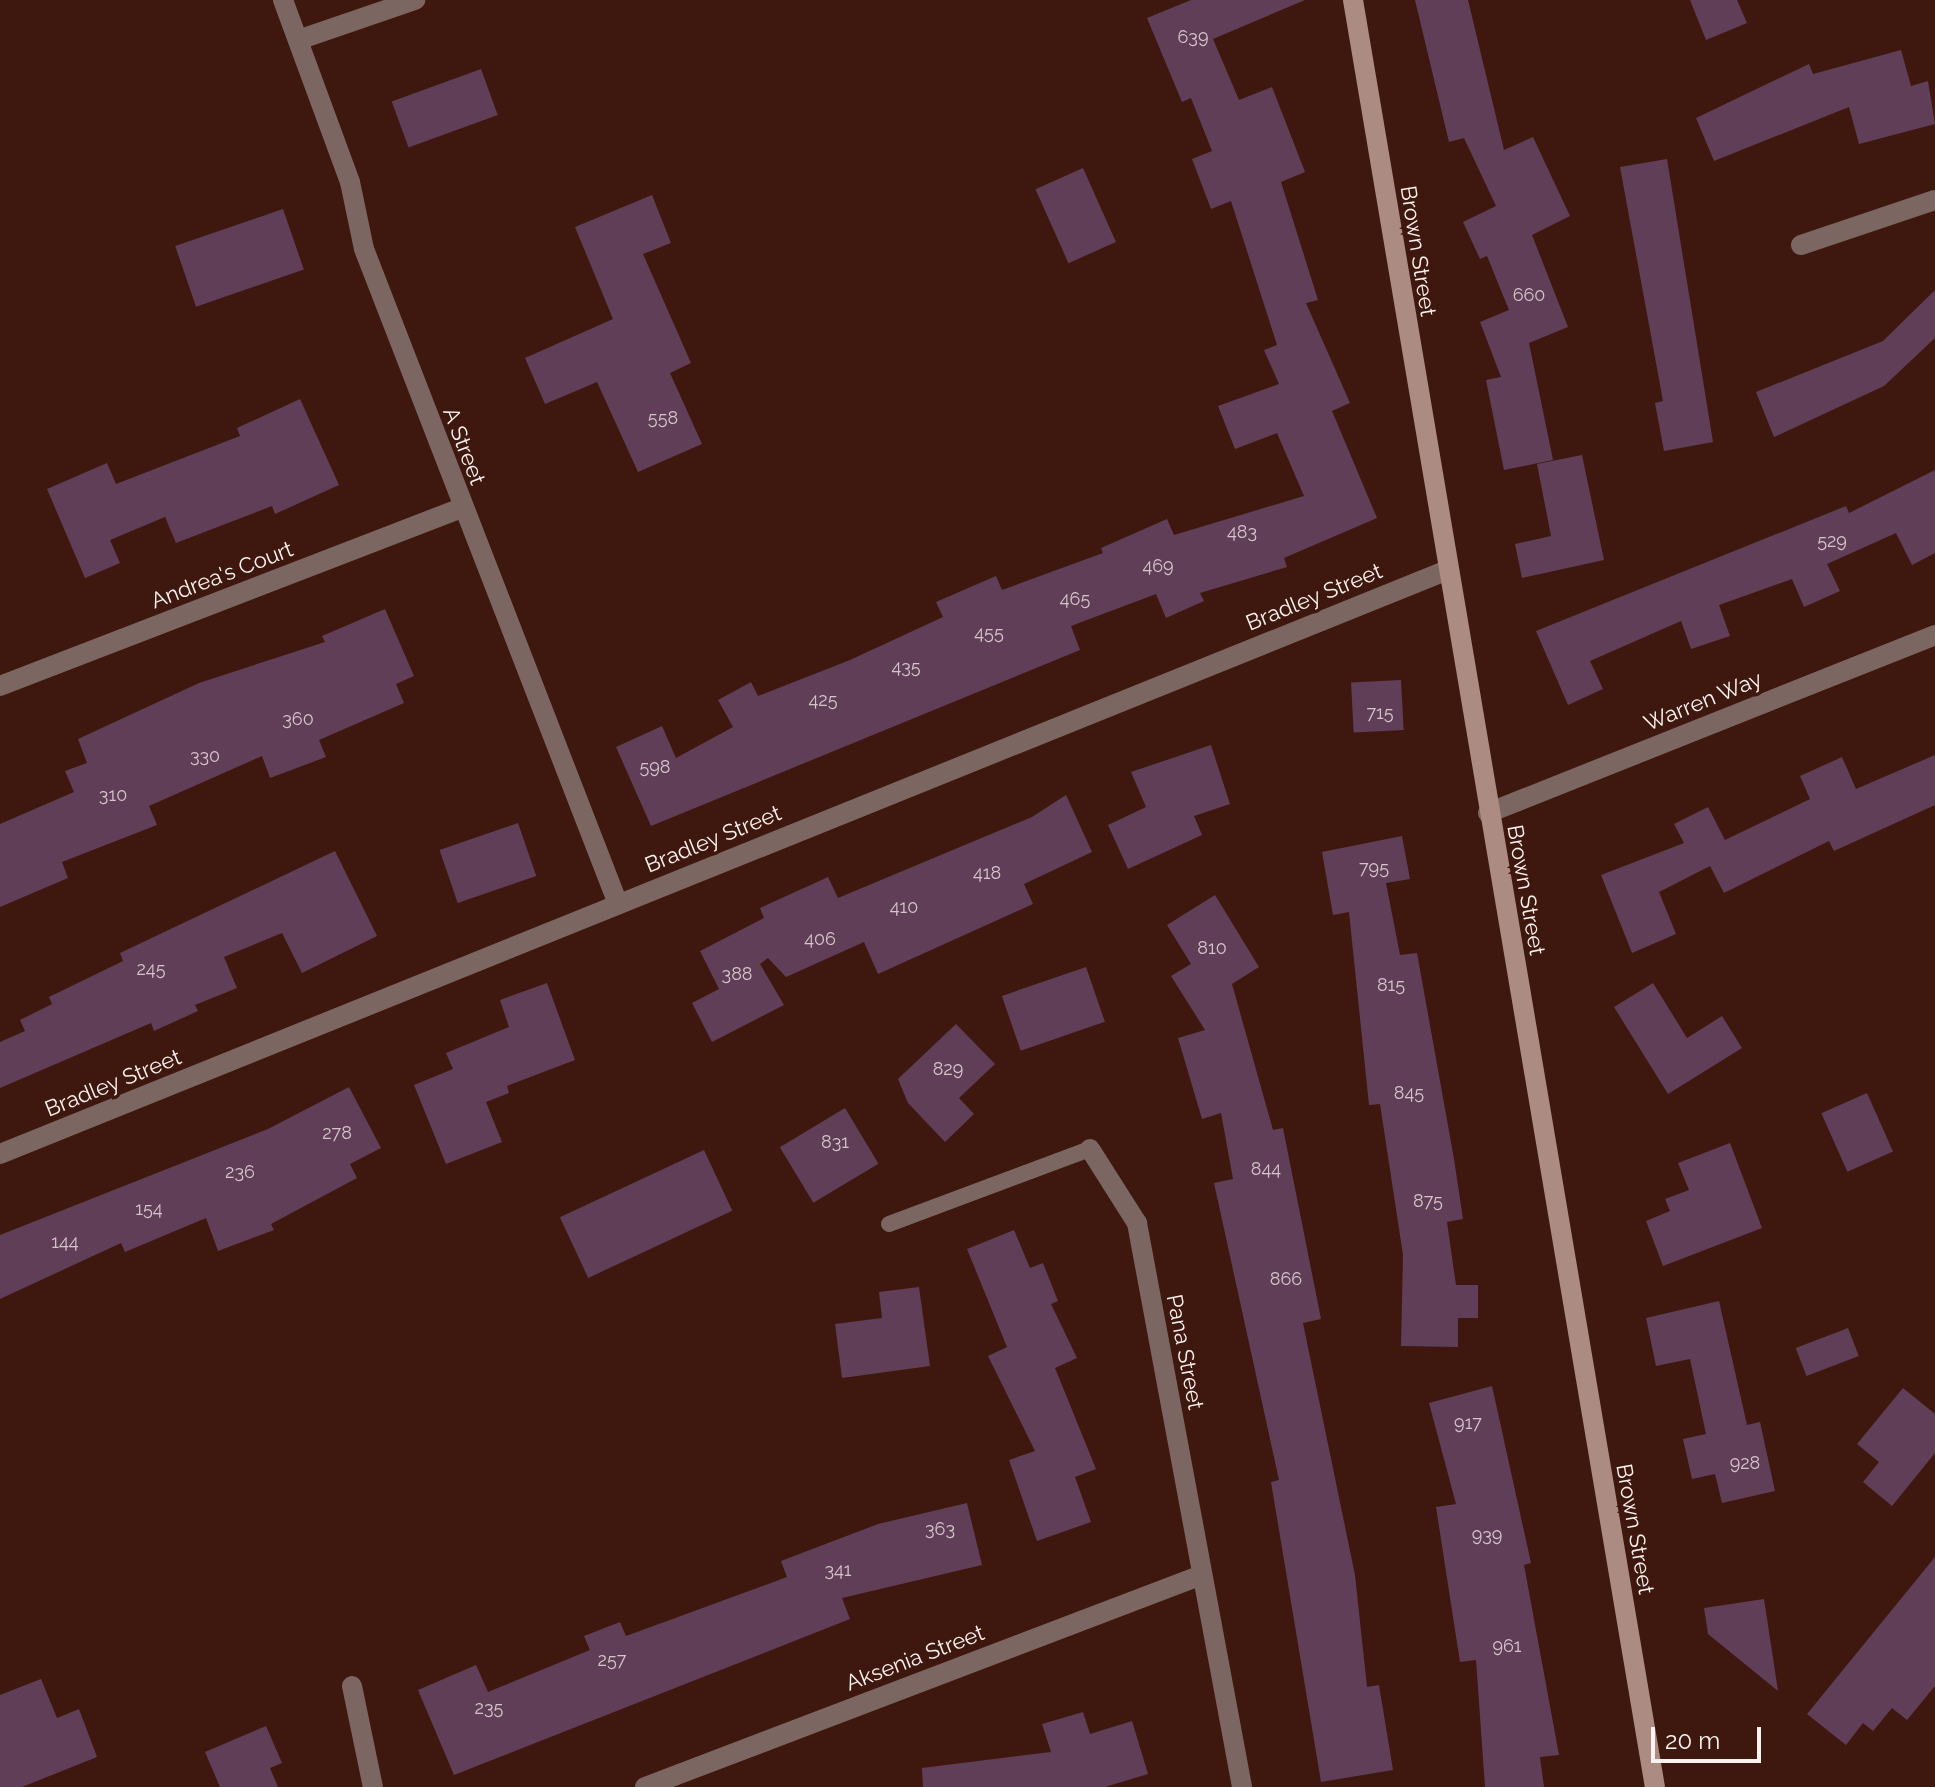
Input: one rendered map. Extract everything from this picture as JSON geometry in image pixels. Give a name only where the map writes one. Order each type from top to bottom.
[{"type":"street","name":"A Street","points":[[283,0],[350,182],[364,249],[618,904]]},
{"type":"street","points":[[298,40],[415,0]]},
{"type":"street","name":"Brown Street","points":[[1353,0],[1445,571],[1655,1787]]},
{"type":"street","points":[[1801,245],[1935,200]]},
{"type":"street","name":"Andrea's Court","points":[[0,686],[462,508]]},
{"type":"street","name":"Bradley Street","points":[[0,1154],[1445,571]]},
{"type":"street","name":"Warren Way","points":[[1488,813],[1935,635]]},
{"type":"street","name":"Pana Street","points":[[1090,1149],[1137,1223],[1242,1787]]},
{"type":"street","name":"Aksenia Street","points":[[645,1787],[1202,1575]]},
{"type":"street","points":[[352,1686],[373,1787]]},
{"type":"lane","name":"Pana Street","points":[[889,1224],[1090,1149]]},
{"type":"building","points":[[1191,0],[1305,0],[1213,39],[1239,100],[1272,87],[1305,172],[1281,182],[1318,300],[1306,303],[1350,403],[1332,411],[1377,518],[1284,558],[1287,567],[1200,593],[1204,601],[1166,618],[1156,594],[1071,626],[1080,650],[651,826],[616,747],[662,726],[676,758],[733,727],[718,700],[751,682],[758,696],[850,660],[943,617],[936,602],[996,576],[1002,590],[1103,553],[1101,548],[1167,519],[1174,535],[1304,496],[1277,433],[1235,449],[1218,406],[1279,384],[1264,350],[1277,345],[1231,201],[1211,209],[1192,159],[1212,151],[1191,98],[1182,102],[1147,18]]},
{"type":"building","points":[[1415,0],[1468,0],[1504,150],[1533,137],[1570,216],[1532,235],[1568,327],[1529,343],[1553,460],[1504,470],[1486,380],[1501,377],[1480,322],[1509,310],[1487,256],[1480,259],[1463,222],[1496,206],[1464,138],[1449,142]]},
{"type":"building","points":[[1690,0],[1737,0],[1747,23],[1706,40]]},
{"type":"building","points":[[1901,50],[1911,86],[1928,81],[1935,124],[1859,144],[1849,107],[1714,161],[1696,118],[1809,64],[1813,74]]},
{"type":"building","points":[[481,69],[498,115],[408,148],[392,101]]},
{"type":"building","points":[[1667,159],[1713,442],[1664,451],[1655,403],[1663,401],[1620,167]]},
{"type":"building","points":[[1083,168],[1116,242],[1068,263],[1035,189]]},
{"type":"building","points":[[652,195],[671,243],[643,254],[691,363],[670,373],[702,444],[638,472],[597,382],[545,404],[525,358],[613,319],[575,227]]},
{"type":"building","points":[[283,209],[304,270],[196,307],[175,246]]},
{"type":"building","points":[[1935,290],[1935,338],[1884,386],[1774,437],[1756,392],[1883,341]]},
{"type":"building","points":[[300,399],[339,485],[275,514],[272,506],[176,543],[165,517],[110,540],[120,563],[85,578],[47,489],[107,463],[116,484],[240,436],[237,428]]},
{"type":"building","points":[[1582,455],[1604,560],[1522,578],[1515,544],[1551,536],[1537,464]]},
{"type":"building","points":[[1935,470],[1935,553],[1912,565],[1896,533],[1827,564],[1840,591],[1804,607],[1792,579],[1719,605],[1730,636],[1691,649],[1681,621],[1590,661],[1603,689],[1568,705],[1536,631],[1846,506],[1849,513]]},
{"type":"building","points":[[385,609],[414,676],[396,684],[404,703],[319,740],[326,757],[270,778],[262,756],[149,806],[157,825],[62,862],[68,878],[0,907],[0,824],[74,792],[65,771],[87,763],[78,739],[199,683],[325,642],[322,636]]},
{"type":"building","points":[[1401,680],[1404,730],[1354,733],[1351,683]]},
{"type":"building","points":[[1211,745],[1230,804],[1194,816],[1202,835],[1128,869],[1108,825],[1146,807],[1131,772]]},
{"type":"building","points":[[1935,755],[1935,805],[1834,851],[1829,841],[1724,893],[1710,866],[1659,892],[1676,934],[1632,953],[1601,875],[1684,843],[1674,824],[1708,807],[1725,840],[1810,799],[1800,776],[1842,757],[1856,789]]},
{"type":"building","points":[[1066,795],[1092,852],[1024,884],[1033,904],[878,974],[864,942],[786,977],[768,958],[760,964],[784,1005],[712,1042],[692,1003],[719,989],[700,951],[764,918],[760,908],[828,877],[838,898],[1032,817]]},
{"type":"building","points":[[518,823],[536,876],[458,903],[440,850]]},
{"type":"building","points":[[1402,836],[1410,879],[1386,883],[1400,955],[1417,953],[1454,1159],[1463,1219],[1447,1222],[1456,1285],[1478,1285],[1478,1318],[1458,1318],[1458,1347],[1401,1346],[1403,1255],[1380,1104],[1369,1105],[1349,912],[1333,915],[1322,852]]},
{"type":"building","points":[[335,851],[377,936],[302,973],[282,933],[224,957],[237,988],[195,1005],[198,1011],[154,1031],[151,1023],[0,1088],[0,1042],[25,1031],[20,1020],[52,1004],[49,997],[123,961],[120,953]]},
{"type":"building","points":[[1215,895],[1259,967],[1232,984],[1273,1130],[1283,1128],[1321,1319],[1303,1323],[1355,1575],[1367,1687],[1379,1685],[1393,1770],[1321,1782],[1271,1482],[1279,1480],[1214,1183],[1233,1179],[1221,1113],[1202,1119],[1178,1038],[1205,1030],[1171,976],[1191,964],[1167,925]]},
{"type":"building","points":[[1086,967],[1105,1022],[1021,1051],[1002,996]]},
{"type":"building","points":[[547,983],[575,1060],[507,1086],[509,1093],[486,1102],[502,1142],[446,1164],[414,1085],[453,1069],[446,1053],[509,1027],[500,1000]]},
{"type":"building","points":[[1653,983],[1687,1038],[1722,1016],[1742,1048],[1668,1094],[1614,1007]]},
{"type":"building","points":[[956,1024],[995,1064],[959,1098],[974,1114],[945,1142],[908,1103],[898,1079]]},
{"type":"building","points":[[349,1087],[381,1148],[350,1164],[357,1178],[271,1224],[274,1230],[218,1251],[206,1218],[125,1252],[121,1243],[0,1299],[0,1235],[268,1129]]},
{"type":"building","points":[[1867,1093],[1893,1151],[1847,1172],[1821,1113]]},
{"type":"building","points":[[845,1108],[878,1164],[813,1203],[780,1147]]},
{"type":"building","points":[[1730,1143],[1762,1228],[1663,1266],[1646,1221],[1670,1211],[1665,1199],[1689,1190],[1678,1163]]},
{"type":"building","points":[[704,1150],[732,1211],[588,1278],[560,1217]]},
{"type":"building","points":[[1014,1230],[1030,1268],[1043,1263],[1058,1301],[1051,1304],[1077,1358],[1055,1368],[1096,1469],[1075,1477],[1091,1522],[1037,1541],[1009,1460],[1035,1451],[988,1356],[1007,1347],[967,1249]]},
{"type":"building","points":[[919,1287],[930,1366],[842,1378],[835,1324],[882,1318],[879,1292]]},
{"type":"building","points":[[1719,1301],[1747,1425],[1760,1422],[1775,1491],[1722,1503],[1715,1474],[1692,1479],[1683,1439],[1706,1434],[1690,1359],[1656,1366],[1646,1318]]},
{"type":"building","points":[[1848,1328],[1859,1356],[1806,1376],[1796,1348]]},
{"type":"building","points":[[1492,1386],[1531,1563],[1524,1565],[1559,1755],[1540,1757],[1544,1787],[1485,1787],[1476,1660],[1460,1662],[1436,1507],[1456,1504],[1429,1403]]},
{"type":"building","points":[[1903,1388],[1935,1414],[1935,1453],[1892,1506],[1863,1482],[1879,1462],[1857,1444]]},
{"type":"building","points":[[967,1503],[982,1565],[842,1598],[850,1619],[454,1775],[418,1690],[476,1665],[488,1692],[590,1650],[584,1636],[620,1622],[626,1636],[787,1577],[781,1561],[878,1524]]},
{"type":"building","points":[[1935,1557],[1935,1686],[1907,1720],[1892,1708],[1873,1731],[1863,1723],[1846,1745],[1807,1714]]},
{"type":"building","points":[[1764,1599],[1778,1691],[1708,1634],[1704,1608]]},
{"type":"building","points":[[41,1679],[57,1718],[79,1709],[97,1757],[22,1787],[0,1787],[0,1695]]},
{"type":"building","points":[[1083,1712],[1090,1734],[1132,1721],[1148,1774],[1105,1787],[923,1787],[922,1768],[1051,1752],[1042,1724]]},
{"type":"building","points":[[266,1726],[282,1763],[270,1768],[278,1787],[220,1787],[205,1752]]}]
